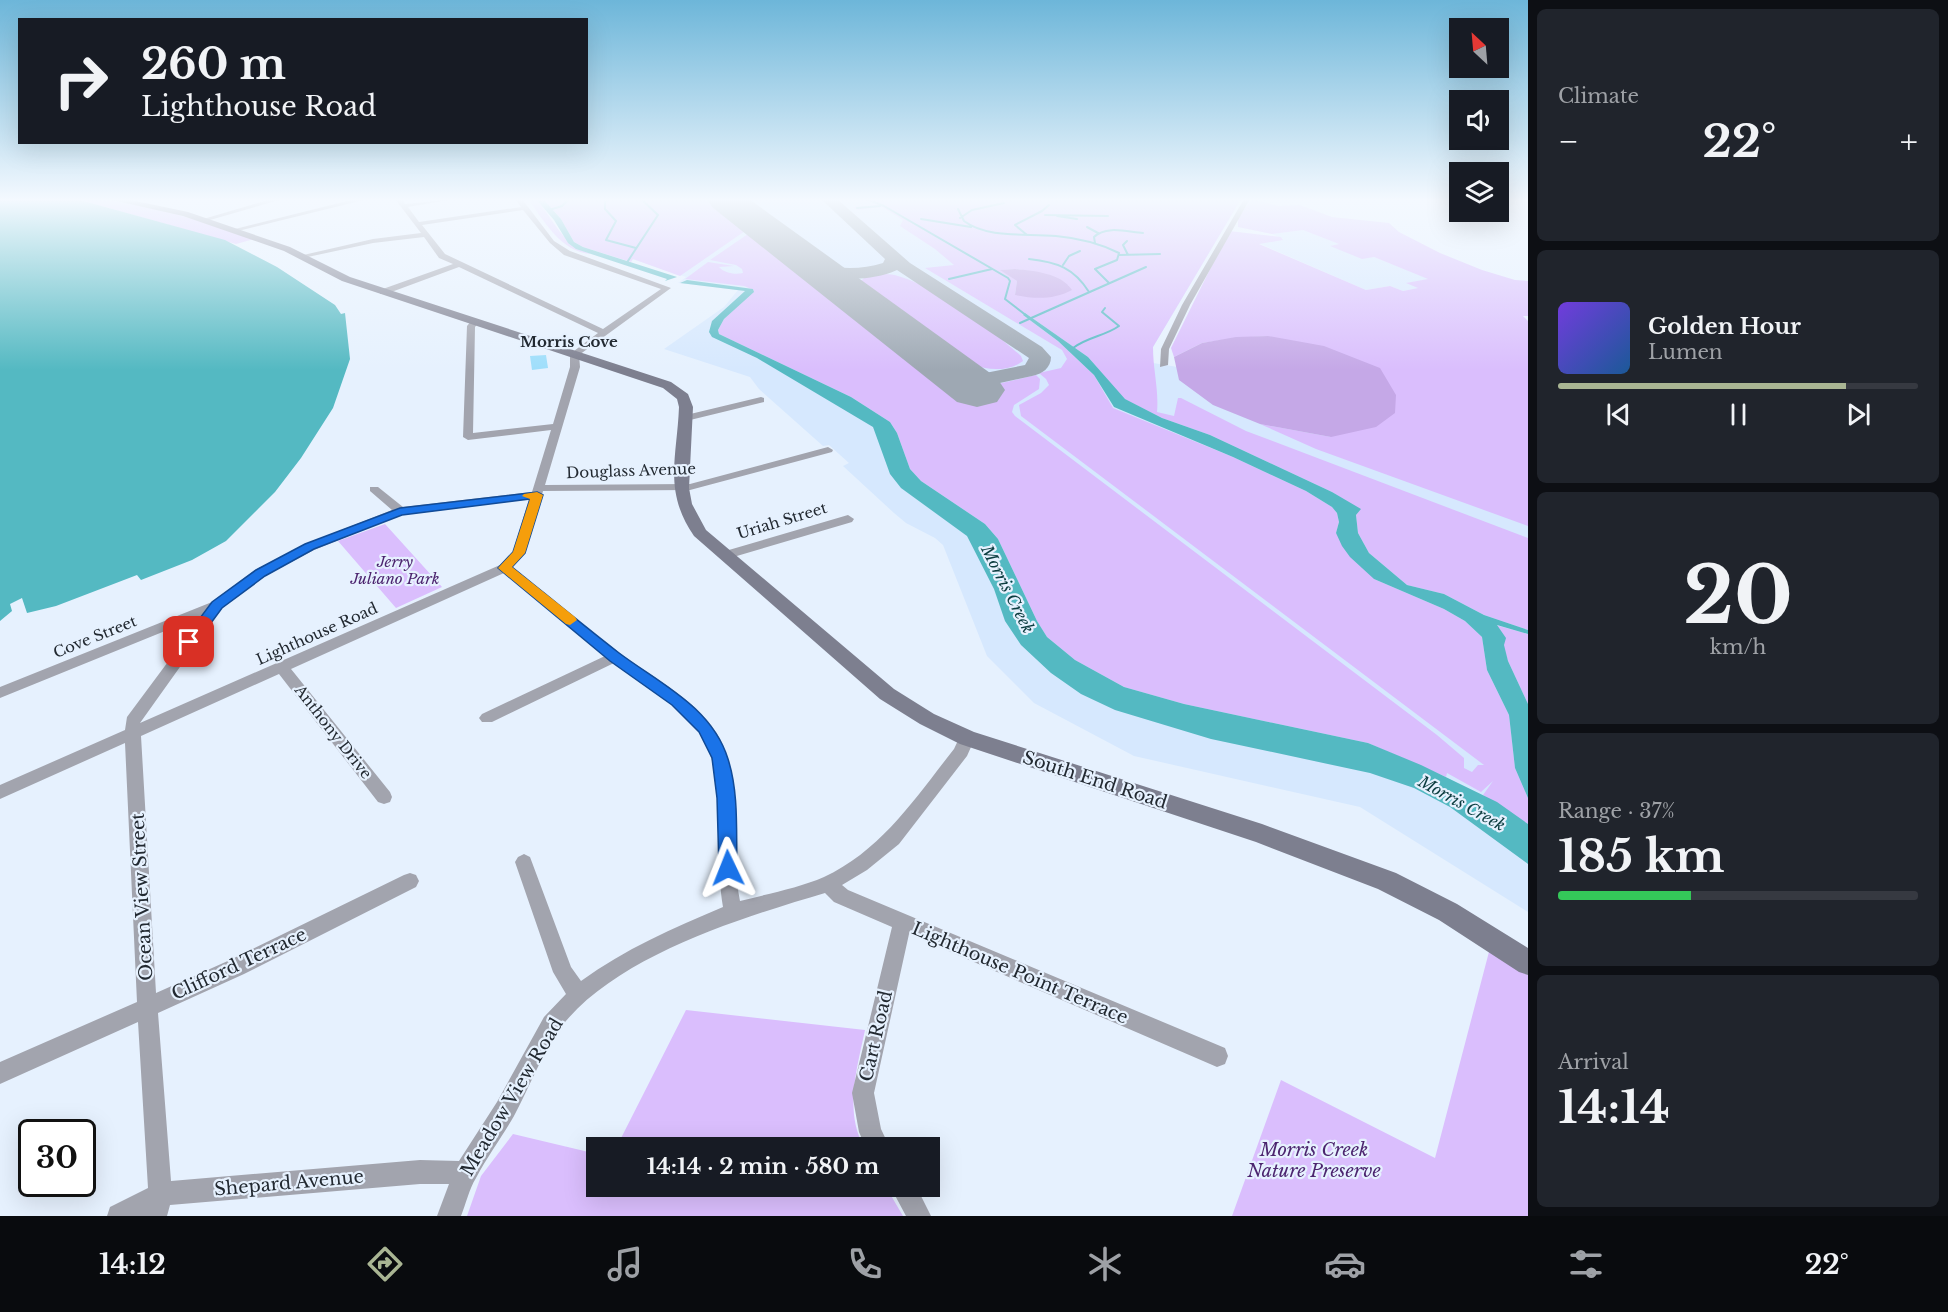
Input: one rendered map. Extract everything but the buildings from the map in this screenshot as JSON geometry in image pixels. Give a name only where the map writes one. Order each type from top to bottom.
[{"type":"main road","points":[[303,256],[338,276],[383,292],[667,385],[683,397],[686,418]]},
{"type":"main road","name":"South End Road","points":[[686,418],[681,486],[683,507],[689,520],[700,533],[887,694],[927,719],[967,738],[1262,834],[1387,881],[1448,912],[1528,963]]},
{"type":"street","points":[[443,256],[604,333]]},
{"type":"street","points":[[575,256],[665,287],[667,290],[574,354],[575,367],[519,553],[505,568],[615,657],[678,701],[705,728],[720,758],[726,798],[729,891],[733,912]]},
{"type":"street","points":[[1162,365],[1165,349],[1181,314],[1214,256]]},
{"type":"street","points":[[383,292],[460,264]]},
{"type":"street","points":[[475,322],[471,326],[468,437],[558,426]]},
{"type":"street","points":[[686,418],[761,400]]},
{"type":"street","name":"Douglass Avenue","points":[[538,492],[691,486],[828,450]]},
{"type":"street","points":[[374,489],[400,511]]},
{"type":"street","name":"Cove Street","points":[[0,693],[217,605],[261,573],[310,547],[400,511],[538,492]]},
{"type":"street","name":"Uriah Street","points":[[726,555],[848,519]]},
{"type":"street","name":"Lighthouse Road","points":[[0,792],[505,568]]},
{"type":"street","name":"Ocean View Street","points":[[158,1205],[135,733],[132,721],[217,605]]},
{"type":"street","points":[[487,718],[615,657]]},
{"type":"street","name":"Anthony Drive","points":[[282,668],[384,797]]},
{"type":"street","name":"Meadow View Road","points":[[449,1216],[465,1173],[505,1110],[551,1024],[579,995],[614,969],[674,937],[733,912],[828,884],[861,865],[893,839],[961,752],[967,738]]},
{"type":"street","points":[[524,862],[563,972],[579,995]]},
{"type":"street","name":"Clifford Terrace","points":[[0,1073],[237,967],[410,882]]},
{"type":"street","name":"Lighthouse Point Terrace","points":[[828,884],[841,896],[902,923],[1217,1056]]},
{"type":"street","name":"Cart Road","points":[[873,1137],[863,1093],[902,923]]},
{"type":"street","name":"Shepard Avenue","points":[[119,1216],[158,1205],[420,1172],[465,1173]]},
{"type":"street","points":[[908,1197],[919,1216]]},
{"type":"shaded area","points":[[627,256],[1207,256],[1153,347],[1153,363],[1190,369],[1528,523],[1528,912],[1360,807],[1134,756],[1034,703],[987,656],[943,545],[935,538],[906,523],[894,513],[843,466],[849,463],[829,445],[823,446],[759,389],[750,377],[664,349],[724,307],[738,290],[678,283],[686,277]]},
{"type":"shaded area","points":[[1287,256],[1374,257],[1430,279],[1408,283],[1419,288],[1403,291],[1390,286],[1366,290]]},
{"type":"shaded area","points":[[1015,269],[1054,276],[1072,290],[1058,296],[1044,298],[1015,295],[1017,281],[1000,270]]},
{"type":"shaded area","points":[[1268,336],[1324,346],[1380,368],[1396,395],[1395,413],[1376,427],[1331,437],[1260,424],[1213,405],[1179,380],[1174,357],[1202,343],[1236,337]]},
{"type":"green space","points":[[611,256],[709,256],[680,276],[633,259],[631,262]]},
{"type":"green space","points":[[716,256],[775,256],[950,395],[1036,375],[1040,379],[1039,389],[1014,405],[1012,412],[1015,416],[1437,735],[1464,758],[1464,768],[1472,772],[1478,765],[1484,765],[1021,416],[1019,405],[1041,393],[1049,385],[1039,373],[1061,368],[1067,359],[1062,350],[925,268],[954,265],[943,256],[1207,256],[1153,347],[1157,412],[1174,416],[1178,398],[1181,398],[1246,431],[1528,538],[1528,630],[1484,615],[1444,594],[1407,585],[1369,553],[1358,533],[1356,515],[1360,510],[1332,492],[1210,435],[1162,418],[1124,399],[1088,357],[1025,313],[1023,315],[1058,341],[1094,375],[1113,408],[1233,457],[1306,491],[1332,507],[1337,513],[1339,522],[1336,533],[1374,579],[1444,609],[1465,621],[1482,637],[1487,670],[1509,715],[1515,768],[1528,798],[1528,824],[1483,795],[1493,781],[1481,792],[1447,773],[1446,777],[1368,743],[1184,704],[1124,687],[1075,660],[1047,637],[998,539],[985,524],[921,481],[910,469],[897,433],[890,422],[851,397],[719,334],[718,330],[724,319],[754,290],[744,286],[685,279],[708,262],[734,266],[719,267],[733,274],[743,273],[742,269],[736,265],[710,260]],"holes":[[[1015,269],[1043,275],[1069,286],[1015,295],[1017,281],[1001,270]]]},
{"type":"green space","points":[[1217,256],[1286,256],[1366,290],[1390,286],[1403,291],[1418,288],[1406,283],[1428,279],[1374,257],[1362,259],[1354,256],[1447,256],[1482,270],[1515,280],[1528,281],[1528,316],[1523,316],[1528,321],[1528,526],[1316,449],[1260,424],[1331,437],[1268,336],[1202,343],[1174,357],[1171,348]]},
{"type":"green space","points":[[882,274],[915,282],[935,292],[993,333],[1021,356],[1023,361],[1012,367],[999,369],[975,365],[861,281],[865,277]]},
{"type":"green space","name":"Jerry Juliano Park","points":[[385,524],[442,587],[396,608],[338,541]]},
{"type":"green space","points":[[1496,625],[1528,634],[1528,704],[1508,661]]},
{"type":"green space","name":"Morris Creek Nature Preserve","points":[[1490,948],[1528,975],[1528,1216],[1232,1216],[1281,1080],[1435,1158]]},
{"type":"green space","points":[[686,1010],[865,1030],[856,1074],[853,1104],[860,1137],[622,1137]]},
{"type":"green space","points":[[513,1134],[586,1151],[586,1197],[892,1197],[903,1216],[467,1216],[481,1176]]},
{"type":"water","points":[[0,256],[255,256],[277,267],[335,305],[341,314],[345,313],[350,359],[333,408],[301,458],[275,492],[226,541],[192,560],[141,580],[137,575],[56,606],[27,613],[22,598],[10,604],[12,611],[0,621]]},
{"type":"water","points":[[596,256],[610,256],[677,277],[665,281],[667,279]]},
{"type":"water","name":"Morris Creek","points":[[687,280],[753,289],[754,292],[724,319],[718,330],[719,334],[851,397],[890,422],[897,433],[910,469],[921,481],[985,524],[998,539],[1047,637],[1075,660],[1124,687],[1184,704],[1368,743],[1421,765],[1497,802],[1528,824],[1528,864],[1450,807],[1414,788],[1370,773],[1211,739],[1115,710],[1081,694],[1051,673],[1021,645],[1005,621],[994,589],[967,536],[901,488],[890,474],[873,427],[757,358],[712,337],[709,332],[712,321],[745,291],[680,283]]},
{"type":"water","points":[[1025,313],[1088,357],[1125,399],[1162,418],[1210,435],[1332,492],[1361,509],[1356,515],[1358,533],[1369,553],[1407,585],[1444,594],[1484,615],[1528,630],[1528,634],[1497,625],[1506,638],[1504,645],[1508,661],[1528,704],[1528,798],[1515,768],[1509,715],[1487,670],[1482,637],[1465,621],[1444,609],[1374,579],[1350,557],[1342,546],[1336,533],[1339,522],[1337,513],[1332,507],[1306,491],[1233,457],[1114,407],[1094,375],[1058,341],[1023,315]]},
{"type":"waterway","points":[[626,264],[631,256]]},
{"type":"waterway","points":[[970,256],[1008,278],[1010,281],[1005,299],[1027,316]]},
{"type":"waterway","points":[[1063,265],[1070,256]]},
{"type":"waterway","points":[[1109,283],[1095,269],[1117,260],[1118,256]]},
{"type":"waterway","points":[[1029,259],[1056,264],[1064,268],[1077,277],[1089,292]]},
{"type":"waterway","points":[[1020,323],[1146,267]]},
{"type":"waterway","points":[[949,279],[992,269]]},
{"type":"waterway","points":[[1073,348],[1119,326],[1102,312],[1105,308]]},
{"type":"taxiway","points":[[818,269],[845,273],[871,272],[889,267],[893,264],[894,258]]},
{"type":"taxiway","points":[[894,258],[904,267],[1035,351],[1040,357],[1040,363],[1032,370],[968,383]]},
{"type":"runway","points":[[800,256],[977,390]]},
{"type":"slow traffic","points":[[528,496],[537,495],[529,524],[519,553],[505,568],[570,620]]},
{"type":"district","name":"Morris Cove","points":[[569,342]]},
{"type":"route","points":[[189,642],[217,605],[261,573],[310,547],[400,511],[537,495],[519,553],[505,568],[615,657],[678,701],[705,728],[720,758],[726,798],[728,868]]}]
